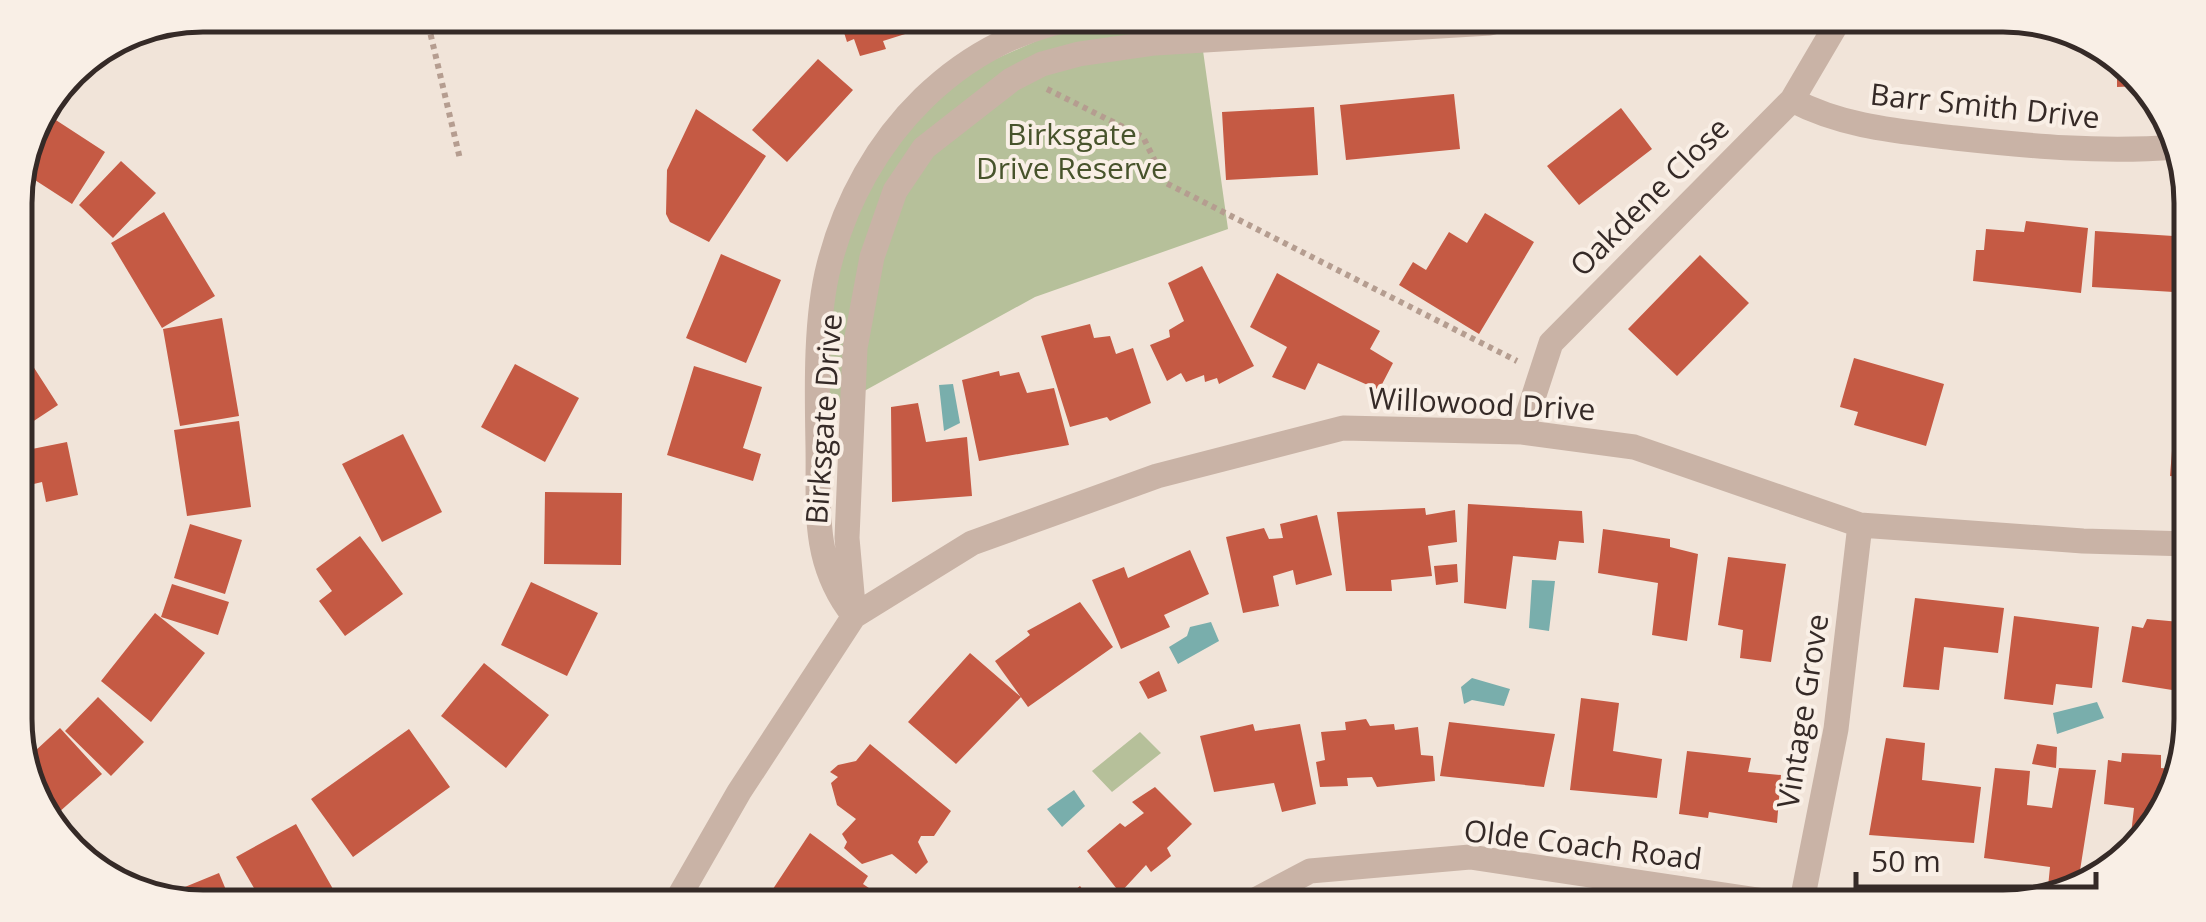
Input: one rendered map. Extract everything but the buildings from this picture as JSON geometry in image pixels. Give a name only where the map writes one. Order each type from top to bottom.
[{"type":"street","name":"Birksgate Drive","points":[[854,616],[828,580],[820,540],[817,417],[829,266],[858,189],[889,132],[930,88],[1030,32]]},
{"type":"street","name":"Birksgate Drive","points":[[854,616],[848,578],[847,489],[855,348],[872,257],[896,191],[924,148],[1011,80],[1079,54],[1155,44],[1373,32]]},
{"type":"street","name":"Oakdene Close","points":[[1522,432],[1550,342],[1792,100],[1832,32]]},
{"type":"street","name":"Barr Smith Drive","points":[[1792,100],[1818,114],[1861,126],[2094,152],[2164,149]]},
{"type":"street","name":"Willowood Drive","points":[[854,616],[972,543],[1157,476],[1342,428],[1522,432],[1634,446],[1860,524],[2083,541],[2173,544]]},
{"type":"street","name":"Vintage Grove","points":[[1806,889],[1836,729],[1860,524]]},
{"type":"street","points":[[684,890],[739,792],[854,616]]},
{"type":"street","name":"Olde Coach Road","points":[[1276,889],[1310,872],[1470,857],[1689,889]]},
{"type":"path","points":[[430,32],[460,159]]},
{"type":"path","points":[[1035,68],[1044,88],[1142,137],[1166,183],[1541,373]]},
{"type":"green space","name":"Birksgate Drive Reserve","points":[[1057,32],[1200,32],[1228,229],[1035,297],[817,417],[819,361],[858,189],[930,88]]},
{"type":"green space","points":[[1140,732],[1161,753],[1112,792],[1092,771]]},
{"type":"water","points":[[953,384],[960,423],[944,431],[939,385]]},
{"type":"water","points":[[1532,580],[1555,581],[1549,631],[1529,628]]},
{"type":"water","points":[[1211,622],[1219,641],[1178,664],[1169,647],[1187,636],[1190,627]]},
{"type":"water","points":[[1472,678],[1510,689],[1504,706],[1472,700],[1464,704],[1461,687]]},
{"type":"water","points":[[2097,702],[2104,718],[2057,734],[2053,713]]},
{"type":"water","points":[[1074,790],[1085,806],[1062,827],[1047,809]]}]
